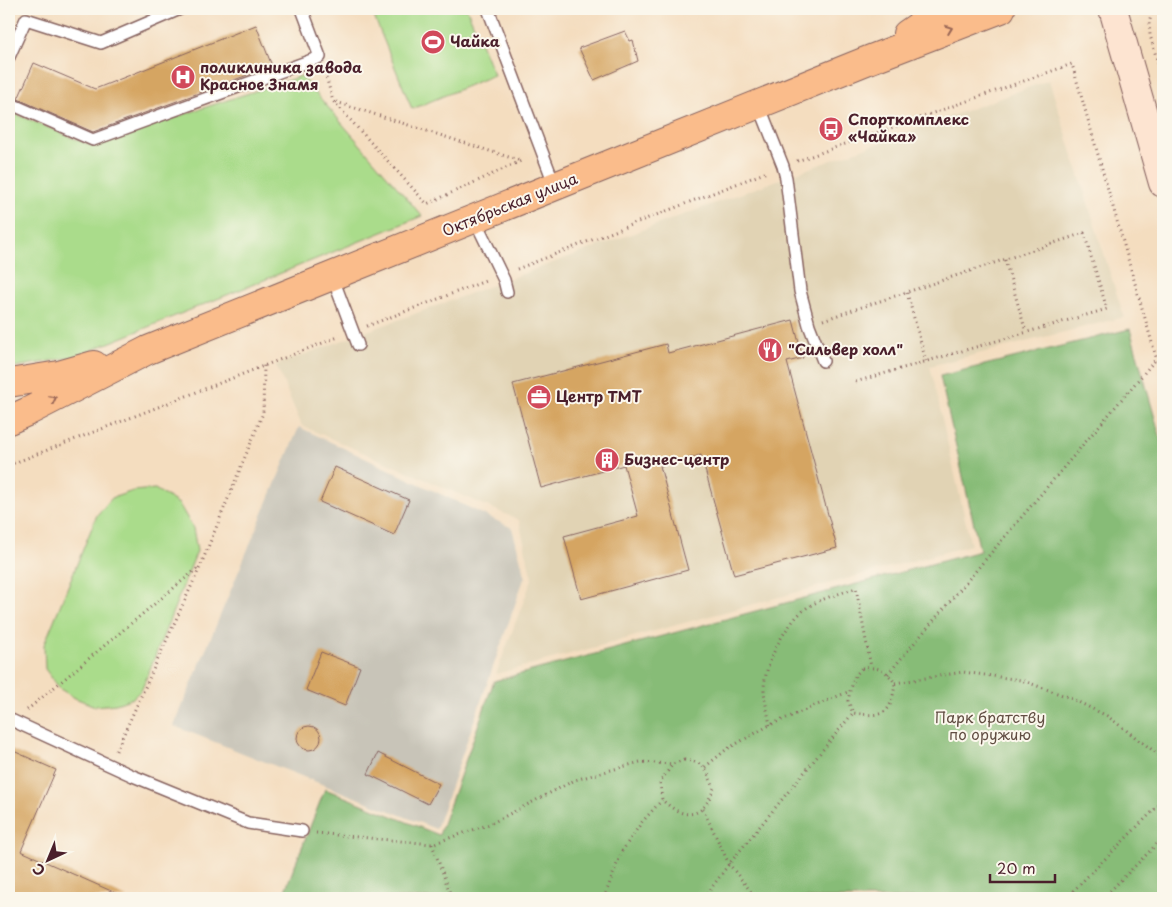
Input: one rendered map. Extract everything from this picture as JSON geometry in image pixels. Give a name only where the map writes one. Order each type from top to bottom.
[{"type":"main road","name":"Октябрьская улица","points":[[871,59],[943,9]]},
{"type":"main road","name":"Октябрьская улица","points":[[9,420],[148,350],[871,59],[1001,9]]},
{"type":"main road","points":[[1113,9],[1163,183]]},
{"type":"main road","name":"Октябрьская улица","points":[[9,383],[59,375],[148,350]]},
{"type":"lane","points":[[9,57],[26,19],[101,43],[180,9]]},
{"type":"lane","points":[[9,103],[93,140],[320,57],[302,9]]},
{"type":"lane","points":[[488,9],[554,186]]},
{"type":"lane","points":[[759,105],[786,178],[800,291],[808,325],[822,361]]},
{"type":"lane","points":[[475,220],[507,292]]},
{"type":"lane","points":[[332,276],[358,346]]},
{"type":"lane","points":[[11,720],[110,765],[248,823],[302,831]]},
{"type":"path","points":[[1153,9],[1149,29],[1163,81]]},
{"type":"path","points":[[320,57],[333,101],[427,204],[521,161],[333,101]]},
{"type":"path","points":[[9,465],[783,166],[1072,64],[1163,381]]},
{"type":"path","points":[[808,325],[1084,233],[1107,309],[855,382]]},
{"type":"path","points":[[1004,260],[1026,332]]},
{"type":"path","points":[[906,293],[926,361]]},
{"type":"path","points":[[888,674],[1157,358]]},
{"type":"path","points":[[110,765],[200,567],[263,413],[264,365]]},
{"type":"path","points":[[11,720],[200,567]]},
{"type":"path","points":[[770,724],[764,690],[771,657],[784,631],[804,609],[834,595],[856,588],[871,668]]},
{"type":"path","points":[[862,668],[879,668],[888,674],[894,683],[893,698],[886,711],[876,716],[853,713],[848,701],[855,676],[862,668]]},
{"type":"path","points":[[894,683],[963,672],[1022,680],[1068,697],[1107,716],[1163,758]]},
{"type":"path","points":[[705,767],[727,748],[770,724],[850,691]]},
{"type":"path","points":[[704,898],[729,864],[853,713]]},
{"type":"path","points":[[302,831],[432,844],[490,824],[575,780],[640,762],[673,764],[690,760],[696,761],[705,767],[714,788],[703,809],[691,814],[677,812],[662,800],[660,782],[673,764]]},
{"type":"path","points":[[604,898],[622,851],[642,822],[662,800]]},
{"type":"path","points":[[1066,898],[1163,801]]},
{"type":"path","points":[[703,809],[729,864],[756,898]]},
{"type":"path","points":[[1103,898],[1163,838]]},
{"type":"path","points":[[432,844],[452,898]]},
{"type":"shaded area","points":[[1049,80],[1124,317],[930,366],[971,545],[496,674],[532,579],[519,520],[302,426],[276,365]]},
{"type":"shaded area","points":[[299,427],[512,528],[525,576],[436,829],[174,726]]},
{"type":"green space","name":"Чайка","points":[[371,9],[467,9],[494,75],[412,109]]},
{"type":"green space","points":[[301,76],[422,216],[74,357],[9,368],[9,111],[90,145]]},
{"type":"green space","name":"Парк братству по оружию","points":[[1130,329],[1163,447],[1163,898],[282,898],[325,789],[439,835],[494,681],[980,551],[940,376]]},
{"type":"green space","points":[[155,489],[179,504],[193,528],[197,551],[142,689],[133,698],[116,704],[95,706],[75,698],[60,689],[45,669],[44,645],[97,515],[112,498],[133,491]]},
{"type":"building","name":"поликлиника завода Красное Знамя","points":[[256,25],[272,66],[93,132],[18,99],[34,63],[95,89]]},
{"type":"building","points":[[625,31],[630,41],[633,40],[638,61],[594,80],[579,48]]},
{"type":"building","name":"Бизнес-центр","points":[[793,320],[803,358],[787,362],[837,548],[734,575],[701,455],[660,466],[688,570],[581,599],[564,536],[638,516],[624,465],[541,488],[513,384],[666,344],[668,353]]},
{"type":"building","points":[[335,467],[409,500],[394,535],[320,502]]},
{"type":"building","points":[[321,652],[360,667],[345,706],[306,690]]},
{"type":"building","points":[[309,726],[318,729],[321,738],[318,747],[309,750],[300,747],[297,738],[300,729]]},
{"type":"building","points":[[9,749],[56,770],[21,851],[127,898],[9,898]]},
{"type":"building","points":[[378,753],[439,784],[428,804],[368,774]]},
{"type":"place","name":"Чайка","points":[[433,42]]},
{"type":"place","name":"поликлиника завода Красное Знамя","points":[[183,77]]},
{"type":"place","name":"Спорткомплекс «Чайка»","points":[[831,129]]},
{"type":"place","name":"\"Сильвер холл\"","points":[[770,350]]},
{"type":"place","name":"Центр ТМТ","points":[[539,397]]},
{"type":"place","name":"Бизнес-центр","points":[[607,460]]}]
